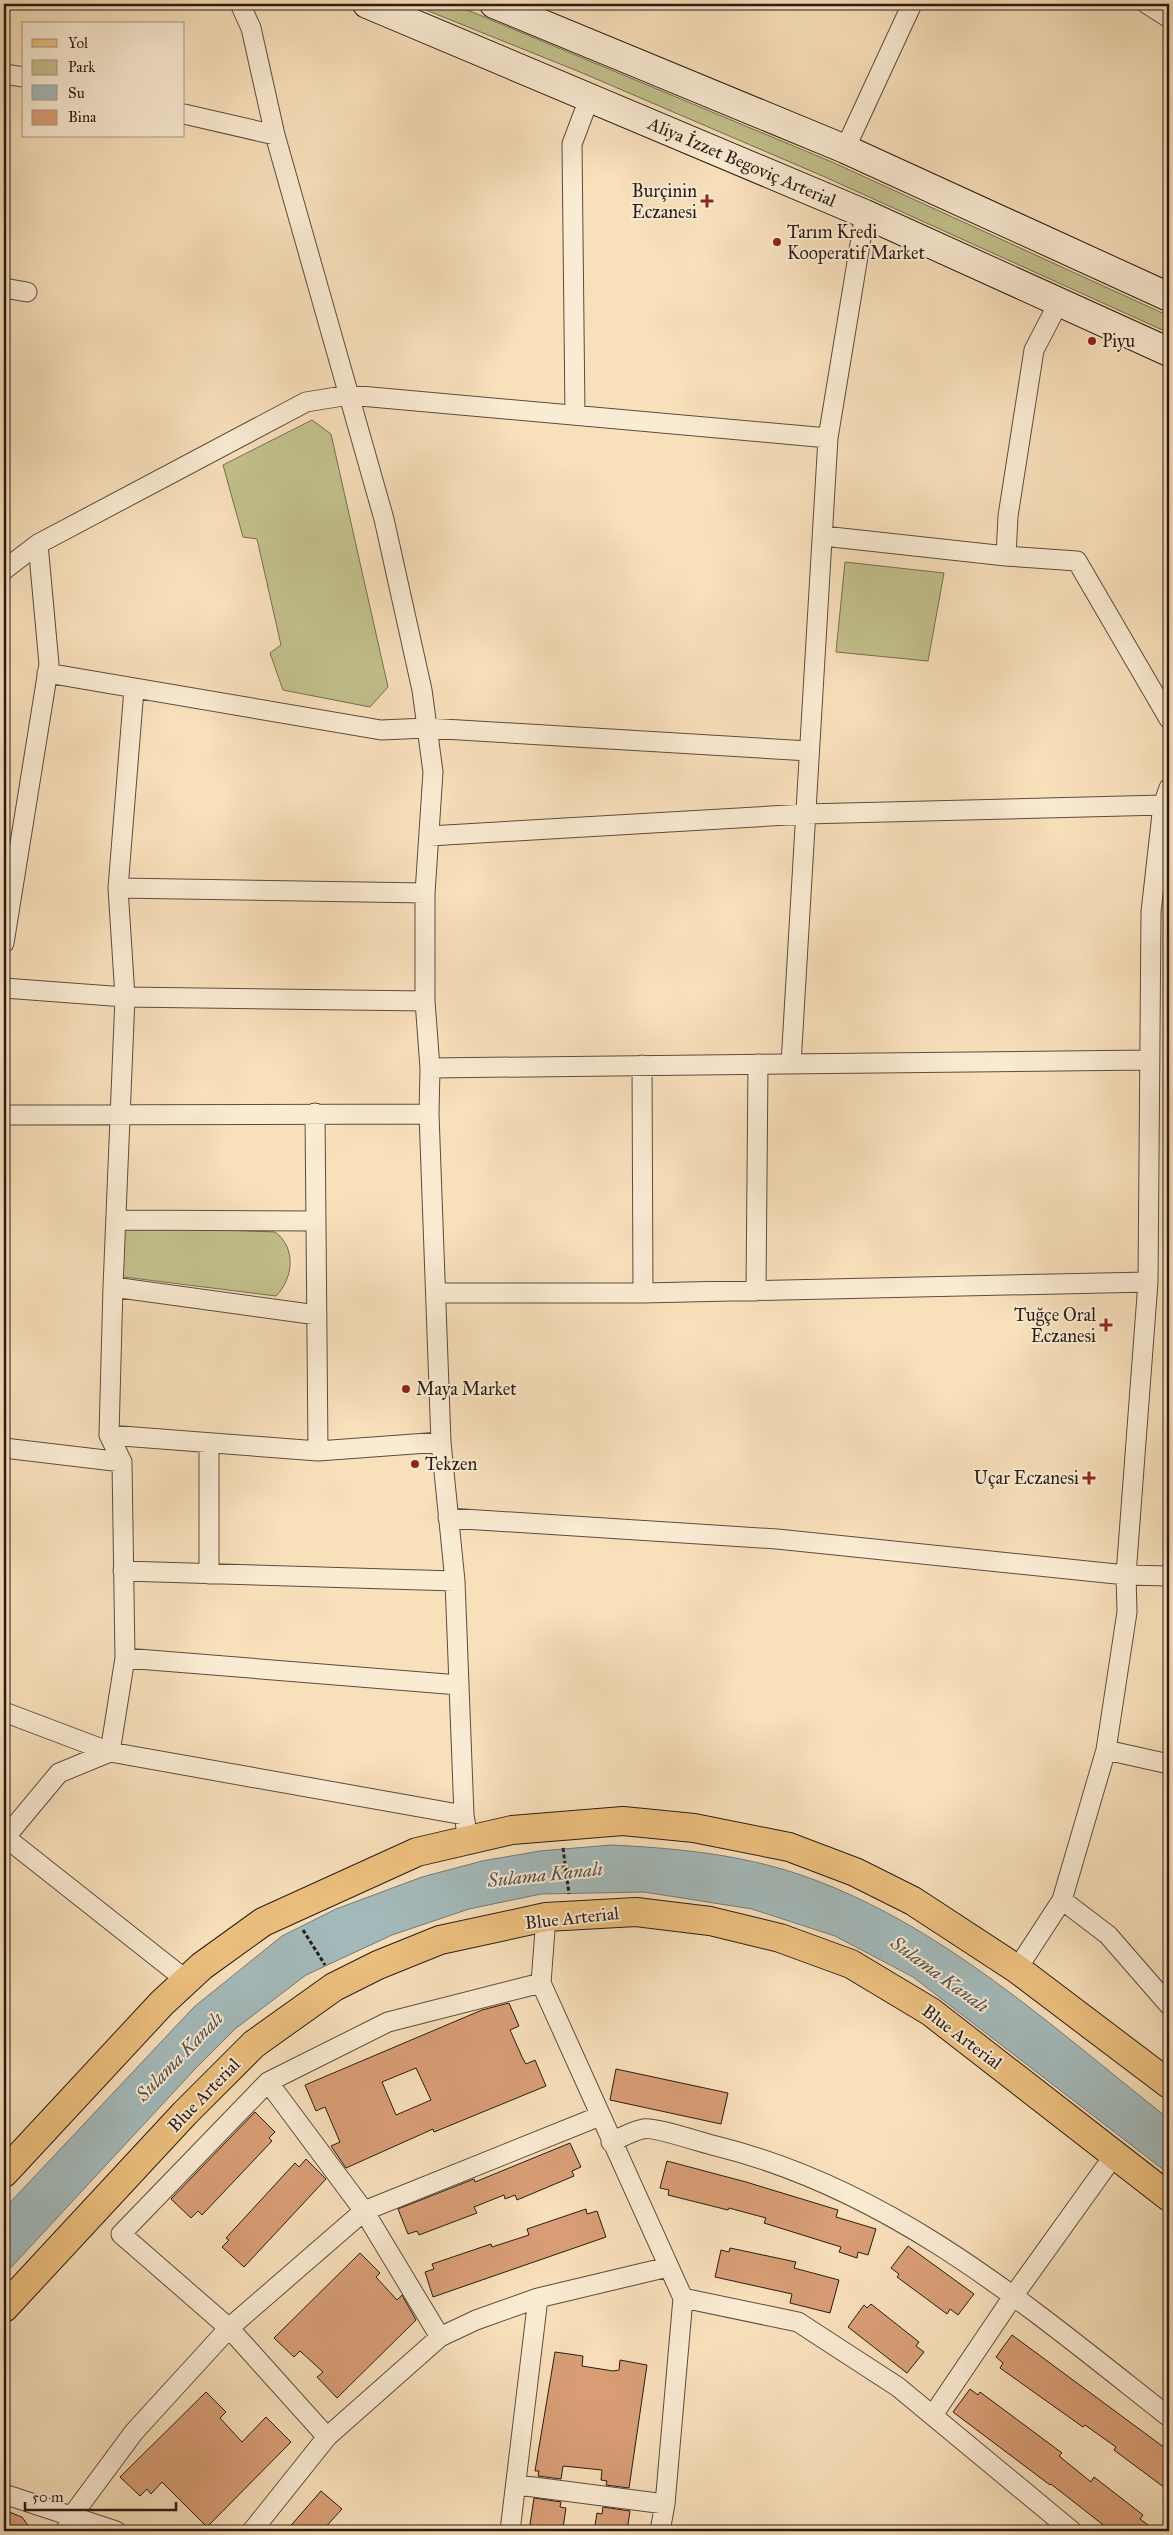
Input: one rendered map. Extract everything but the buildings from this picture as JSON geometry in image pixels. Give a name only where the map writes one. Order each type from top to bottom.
[{"type":"main road","name":"Aliya İzzet Begoviç Arterial","points":[[367,4],[590,96],[865,214],[1169,352]]},
{"type":"main road","points":[[494,4],[845,149],[1169,297]]},
{"type":"main road","points":[[4,2173],[162,2003],[202,1966],[263,1922],[466,1828],[512,1830],[623,1821],[694,1828],[789,1847],[855,1872],[913,1902],[1017,1969],[1169,2084]]},
{"type":"main road","name":"Blue Arterial","points":[[4,2308],[185,2113],[254,2044],[334,1987],[378,1965],[440,1940],[546,1917],[636,1912],[710,1921],[780,1938],[851,1964],[931,2012],[1169,2197]]},
{"type":"street","points":[[4,1712],[110,1752],[466,1828],[454,1581],[441,1442],[429,1114],[430,1068],[425,1001],[425,893],[433,772],[422,690],[384,518],[275,135],[251,28],[240,4]]},
{"type":"street","points":[[845,149],[912,4]]},
{"type":"street","points":[[1147,4],[1169,18]]},
{"type":"street","points":[[4,74],[22,77]]},
{"type":"street","points":[[575,415],[572,144],[590,96]]},
{"type":"street","points":[[185,114],[275,135]]},
{"type":"street","points":[[791,1064],[828,438],[865,214]]},
{"type":"street","points":[[4,288],[27,292]]},
{"type":"street","points":[[1006,556],[1008,516],[1034,350],[1059,302]]},
{"type":"street","points":[[4,570],[38,544],[306,402],[350,395],[828,438]]},
{"type":"street","points":[[823,536],[1006,556],[1077,561],[1169,720]]},
{"type":"street","points":[[4,943],[49,664],[38,544]]},
{"type":"street","points":[[47,673],[381,730],[427,728],[809,751]]},
{"type":"street","points":[[110,1752],[125,1658],[122,1462],[109,1435],[119,1115],[125,997],[118,888],[134,689]]},
{"type":"street","points":[[429,836],[805,814],[1166,796],[1151,912],[1148,1282],[1126,1575],[1127,1612],[1106,1750],[1062,1900],[1017,1969]]},
{"type":"street","points":[[118,888],[425,893]]},
{"type":"street","points":[[4,988],[125,997],[425,1001]]},
{"type":"street","points":[[430,1068],[1149,1060]]},
{"type":"street","points":[[756,1291],[758,1064]]},
{"type":"street","points":[[642,1065],[643,1293]]},
{"type":"street","points":[[316,1113],[318,1451]]},
{"type":"street","points":[[4,1115],[429,1114]]},
{"type":"street","points":[[116,1220],[316,1221]]},
{"type":"street","points":[[437,1293],[643,1293],[1148,1282]]},
{"type":"street","points":[[113,1287],[317,1315]]},
{"type":"street","points":[[109,1435],[318,1451],[441,1442]]},
{"type":"street","points":[[209,1443],[209,1574]]},
{"type":"street","points":[[4,1448],[122,1462]]},
{"type":"street","points":[[448,1518],[777,1539],[1126,1575],[1169,1576]]},
{"type":"street","points":[[123,1571],[454,1581]]},
{"type":"street","points":[[125,1658],[459,1686]]},
{"type":"street","points":[[1106,1750],[1169,1764]]},
{"type":"street","points":[[110,1752],[59,1773],[5,1838],[186,1980]]},
{"type":"street","points":[[1062,1900],[1108,1935],[1169,2005]]},
{"type":"street","points":[[546,1917],[541,1983],[611,2142],[683,2298],[665,2504],[660,2531]]},
{"type":"street","points":[[327,2437],[229,2328],[121,2234],[268,2082],[388,2022],[541,1983]]},
{"type":"street","points":[[268,2082],[364,2211],[440,2337]]},
{"type":"street","points":[[69,2524],[134,2432],[229,2328],[364,2211],[600,2116]]},
{"type":"street","points":[[611,2142],[644,2128],[738,2151],[825,2183],[914,2228],[1014,2295],[1169,2417]]},
{"type":"street","points":[[933,2415],[1014,2295],[1115,2154]]},
{"type":"street","points":[[252,2531],[327,2437],[440,2337],[476,2320],[538,2298],[668,2267]]},
{"type":"street","points":[[510,2531],[518,2485],[538,2298]]},
{"type":"street","points":[[683,2298],[798,2322],[898,2387],[1072,2531]]},
{"type":"street","points":[[518,2485],[665,2504]]},
{"type":"street","points":[[4,2494],[69,2524],[116,2531]]},
{"type":"path","points":[[563,1846],[570,1904]]},
{"type":"path","points":[[301,1927],[326,1967]]},
{"type":"green space","points":[[411,4],[453,4],[832,162],[1169,316],[1169,333],[825,177],[580,72]]},
{"type":"green space","points":[[312,420],[331,434],[388,687],[370,707],[283,690],[270,653],[281,645],[257,539],[243,537],[223,465]]},
{"type":"green space","points":[[845,562],[944,573],[928,661],[836,652]]},
{"type":"green space","points":[[117,1226],[275,1232],[287,1246],[290,1264],[289,1272],[282,1289],[276,1296],[116,1276]]},
{"type":"water","name":"Sulama Kanalı","points":[[611,1845],[706,1853],[752,1861],[798,1874],[850,1895],[900,1920],[993,1980],[1169,2119],[1169,2174],[913,1977],[835,1936],[752,1909],[644,1892],[541,1894],[469,1909],[392,1935],[306,1975],[235,2029],[196,2068],[4,2275],[4,2209],[194,2007],[282,1936],[336,1909],[422,1877],[482,1861],[540,1851]]},
{"type":"place","name":"Burçinin Eczanesi","points":[[707,201]]},
{"type":"place","name":"Tarım Kredi Kooperatif Market","points":[[777,242]]},
{"type":"place","name":"Piyu","points":[[1092,341]]},
{"type":"place","name":"Tuğçe Oral Eczanesi","points":[[1106,1325]]},
{"type":"place","name":"Maya Market","points":[[406,1389]]},
{"type":"place","name":"Tekzen","points":[[415,1464]]},
{"type":"place","name":"Uçar Eczanesi","points":[[1089,1478]]}]
